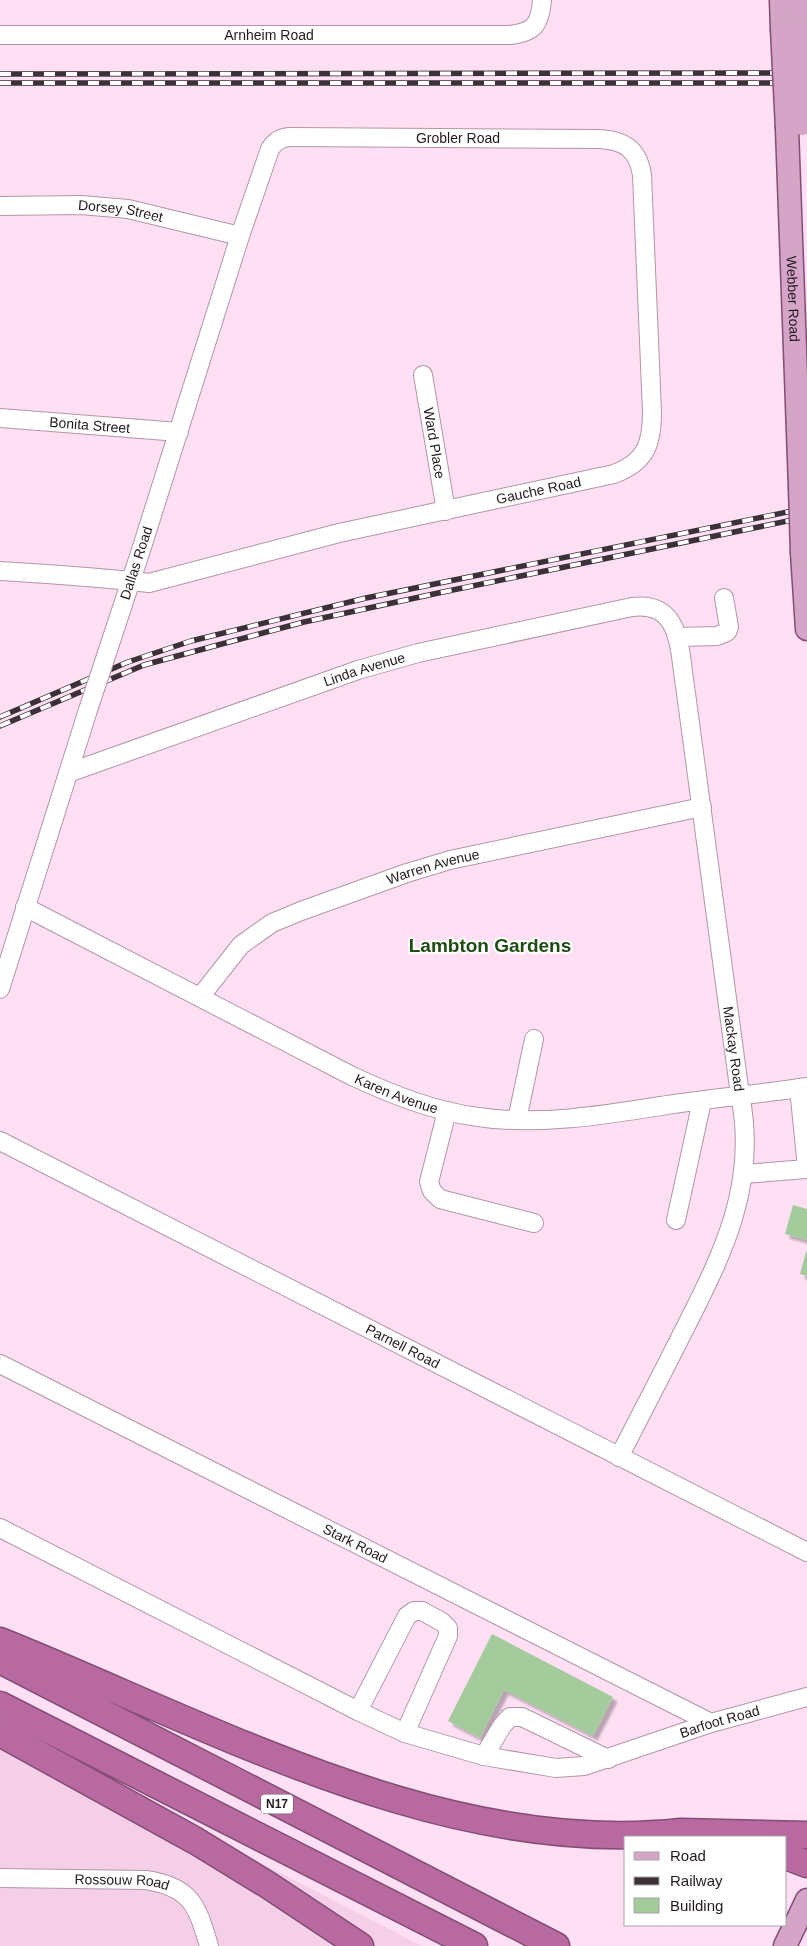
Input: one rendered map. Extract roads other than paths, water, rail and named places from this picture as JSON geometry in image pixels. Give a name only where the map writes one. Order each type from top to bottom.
[{"type":"highway","points":[[0,1641],[315,1773],[404,1802],[450,1814],[532,1828],[591,1835],[667,1836],[681,1832],[807,1835]]},
{"type":"highway","name":"N17","points":[[0,1660],[556,1946]]},
{"type":"highway","points":[[0,1705],[474,1946]]},
{"type":"highway","points":[[0,1733],[196,1841],[268,1885],[360,1946]]},
{"type":"highway","points":[[787,1856],[807,1864]]},
{"type":"main road","name":"Webber Road","points":[[781,0],[790,30],[794,127],[800,488],[807,629]]},
{"type":"main road","name":"Webber Road","points":[[790,30],[797,0]]},
{"type":"main road","name":"Webber Road","points":[[794,127],[807,266]]},
{"type":"main road","points":[[785,1946],[807,1900]]},
{"type":"street","name":"Arnheim Road","points":[[0,35],[496,36],[521,34],[534,26],[541,13],[542,0]]},
{"type":"street","name":"Grobler Road","points":[[279,140],[291,137],[599,139],[622,142],[633,153]]},
{"type":"street","name":"Dallas Road","points":[[0,990],[240,236],[270,149],[279,140]]},
{"type":"street","name":"Gauche Road","points":[[0,571],[77,575],[149,583],[339,533],[614,474],[627,469],[647,449],[652,428],[641,167],[633,153]]},
{"type":"street","name":"Dorsey Street","points":[[0,206],[81,205],[128,208],[240,236]]},
{"type":"street","name":"Ward Place","points":[[423,375],[446,511]]},
{"type":"street","name":"Bonita Street","points":[[0,418],[179,432]]},
{"type":"street","points":[[677,637],[717,636],[727,632],[729,626],[724,598]]},
{"type":"street","name":"Linda Avenue","points":[[68,773],[314,685],[418,653],[632,607],[647,606],[655,608],[668,617]]},
{"type":"street","name":"Mackay Road","points":[[619,1457],[719,1257],[731,1225],[744,1174],[746,1143],[702,808],[677,637],[668,617]]},
{"type":"street","name":"Warren Avenue","points":[[200,997],[241,945],[272,923],[301,911],[407,873],[450,860],[702,808]]},
{"type":"street","name":"Karen Avenue","points":[[25,908],[378,1088],[417,1103],[447,1111],[479,1117],[551,1120],[596,1116],[803,1087]]},
{"type":"street","points":[[517,1120],[534,1039]]},
{"type":"street","points":[[744,1174],[807,1169],[803,1087]]},
{"type":"street","points":[[676,1220],[702,1100]]},
{"type":"street","points":[[447,1111],[429,1182],[432,1192],[440,1199],[534,1223]]},
{"type":"street","name":"Parnell Road","points":[[0,1142],[807,1552]]},
{"type":"street","name":"Stark Road","points":[[0,1364],[711,1723]]},
{"type":"street","name":"Barfoot Road","points":[[0,1528],[358,1711],[405,1733],[484,1756],[556,1768],[584,1766],[711,1723],[807,1697]]},
{"type":"street","points":[[358,1711],[407,1616],[414,1611],[422,1611],[442,1622],[448,1628],[448,1636],[405,1733]]},
{"type":"street","points":[[484,1756],[502,1726],[510,1717],[522,1717],[608,1758]]},
{"type":"street","name":"Rossouw Road","points":[[0,1878],[146,1880],[165,1882],[182,1891],[195,1906],[209,1946]]},
{"type":"railway","points":[[0,74],[807,73]]},
{"type":"railway","points":[[0,83],[807,83]]},
{"type":"railway","points":[[0,717],[128,662],[191,641],[366,598],[807,508]]},
{"type":"railway","points":[[0,726],[144,665],[304,622],[807,517]]},
{"type":"district","name":"Lambton Gardens","points":[[490,945]]}]
